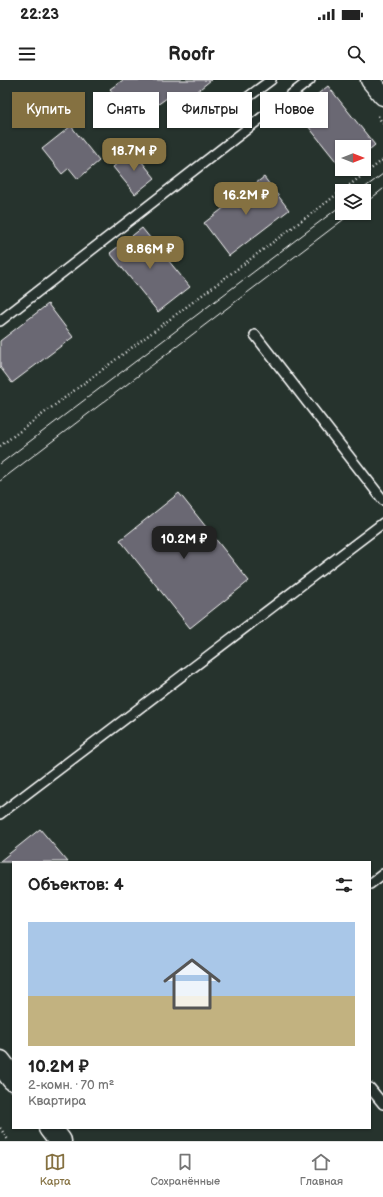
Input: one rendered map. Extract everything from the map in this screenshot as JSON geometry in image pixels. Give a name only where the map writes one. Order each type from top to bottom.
[{"type":"street","points":[[370,80],[383,96]]},
{"type":"street","points":[[0,1062],[12,1078]]},
{"type":"lane","points":[[252,94],[271,80]]},
{"type":"lane","points":[[0,321],[310,80]]},
{"type":"lane","points":[[255,335],[383,500]]},
{"type":"lane","points":[[0,814],[383,523]]},
{"type":"lane","points":[[371,883],[383,874]]},
{"type":"lane","points":[[371,1089],[383,1104]]},
{"type":"path","points":[[0,446],[383,160]]},
{"type":"path","points":[[0,1128],[9,1141]]},
{"type":"building","points":[[123,80],[211,80],[196,92],[167,92],[167,98],[159,104],[159,92],[112,92],[110,89]]},
{"type":"building","points":[[328,86],[375,145],[371,148],[371,140],[335,140],[335,160],[309,128],[328,128],[328,92],[320,92]]},
{"type":"building","points":[[68,128],[73,128],[99,161],[78,179],[69,168],[62,174],[42,149]]},
{"type":"building","points":[[133,151],[155,178],[135,194],[113,167]]},
{"type":"building","points":[[264,177],[289,210],[229,256],[204,223]]},
{"type":"building","points":[[142,228],[190,287],[158,312],[110,253]]},
{"type":"building","points":[[48,304],[73,337],[12,383],[0,367],[0,341]]},
{"type":"building","points":[[179,493],[249,581],[190,628],[120,540]]},
{"type":"building","points":[[40,829],[67,861],[0,862]]},
{"type":"tram line","points":[[369,184],[383,174]]},
{"type":"tram line","points":[[371,198],[383,189]]},
{"type":"tram line","points":[[0,464],[335,210]]},
{"type":"tram line","points":[[0,481],[343,220]]}]
